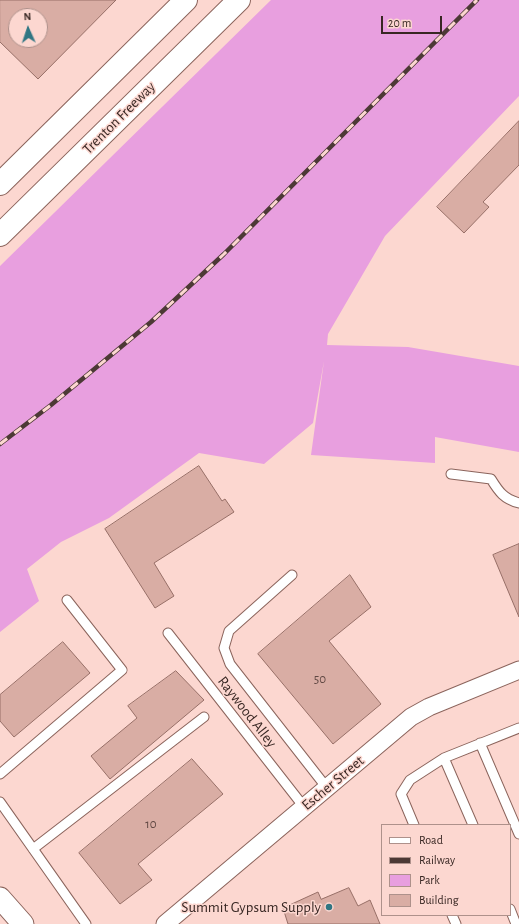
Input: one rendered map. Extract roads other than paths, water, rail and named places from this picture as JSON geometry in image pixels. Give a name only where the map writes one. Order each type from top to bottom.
[{"type":"highway","points":[[0,184],[186,0]]},
{"type":"highway","name":"Trenton Freeway","points":[[0,235],[239,0]]},
{"type":"street","name":"Escher Street","points":[[165,924],[411,717],[423,710],[519,670]]},
{"type":"street","points":[[0,898],[23,924]]},
{"type":"lane","points":[[451,474],[491,479],[499,492],[508,500],[519,503]]},
{"type":"lane","points":[[292,575],[229,631],[224,648],[230,664],[327,788]]},
{"type":"lane","points":[[0,774],[122,670],[67,600]]},
{"type":"lane","name":"Raywood Alley","points":[[168,634],[304,807]]},
{"type":"lane","points":[[33,849],[204,717]]},
{"type":"lane","points":[[414,824],[401,794],[410,780],[444,758],[519,728]]},
{"type":"lane","points":[[480,743],[519,834]]},
{"type":"lane","points":[[444,758],[473,824]]},
{"type":"lane","points":[[0,802],[86,924]]},
{"type":"lane","points":[[511,912],[516,924]]},
{"type":"railway","points":[[0,444],[51,405],[151,322],[224,254],[477,0]]},
{"type":"place","name":"Summit Gypsum Supply","points":[[329,907]]}]
